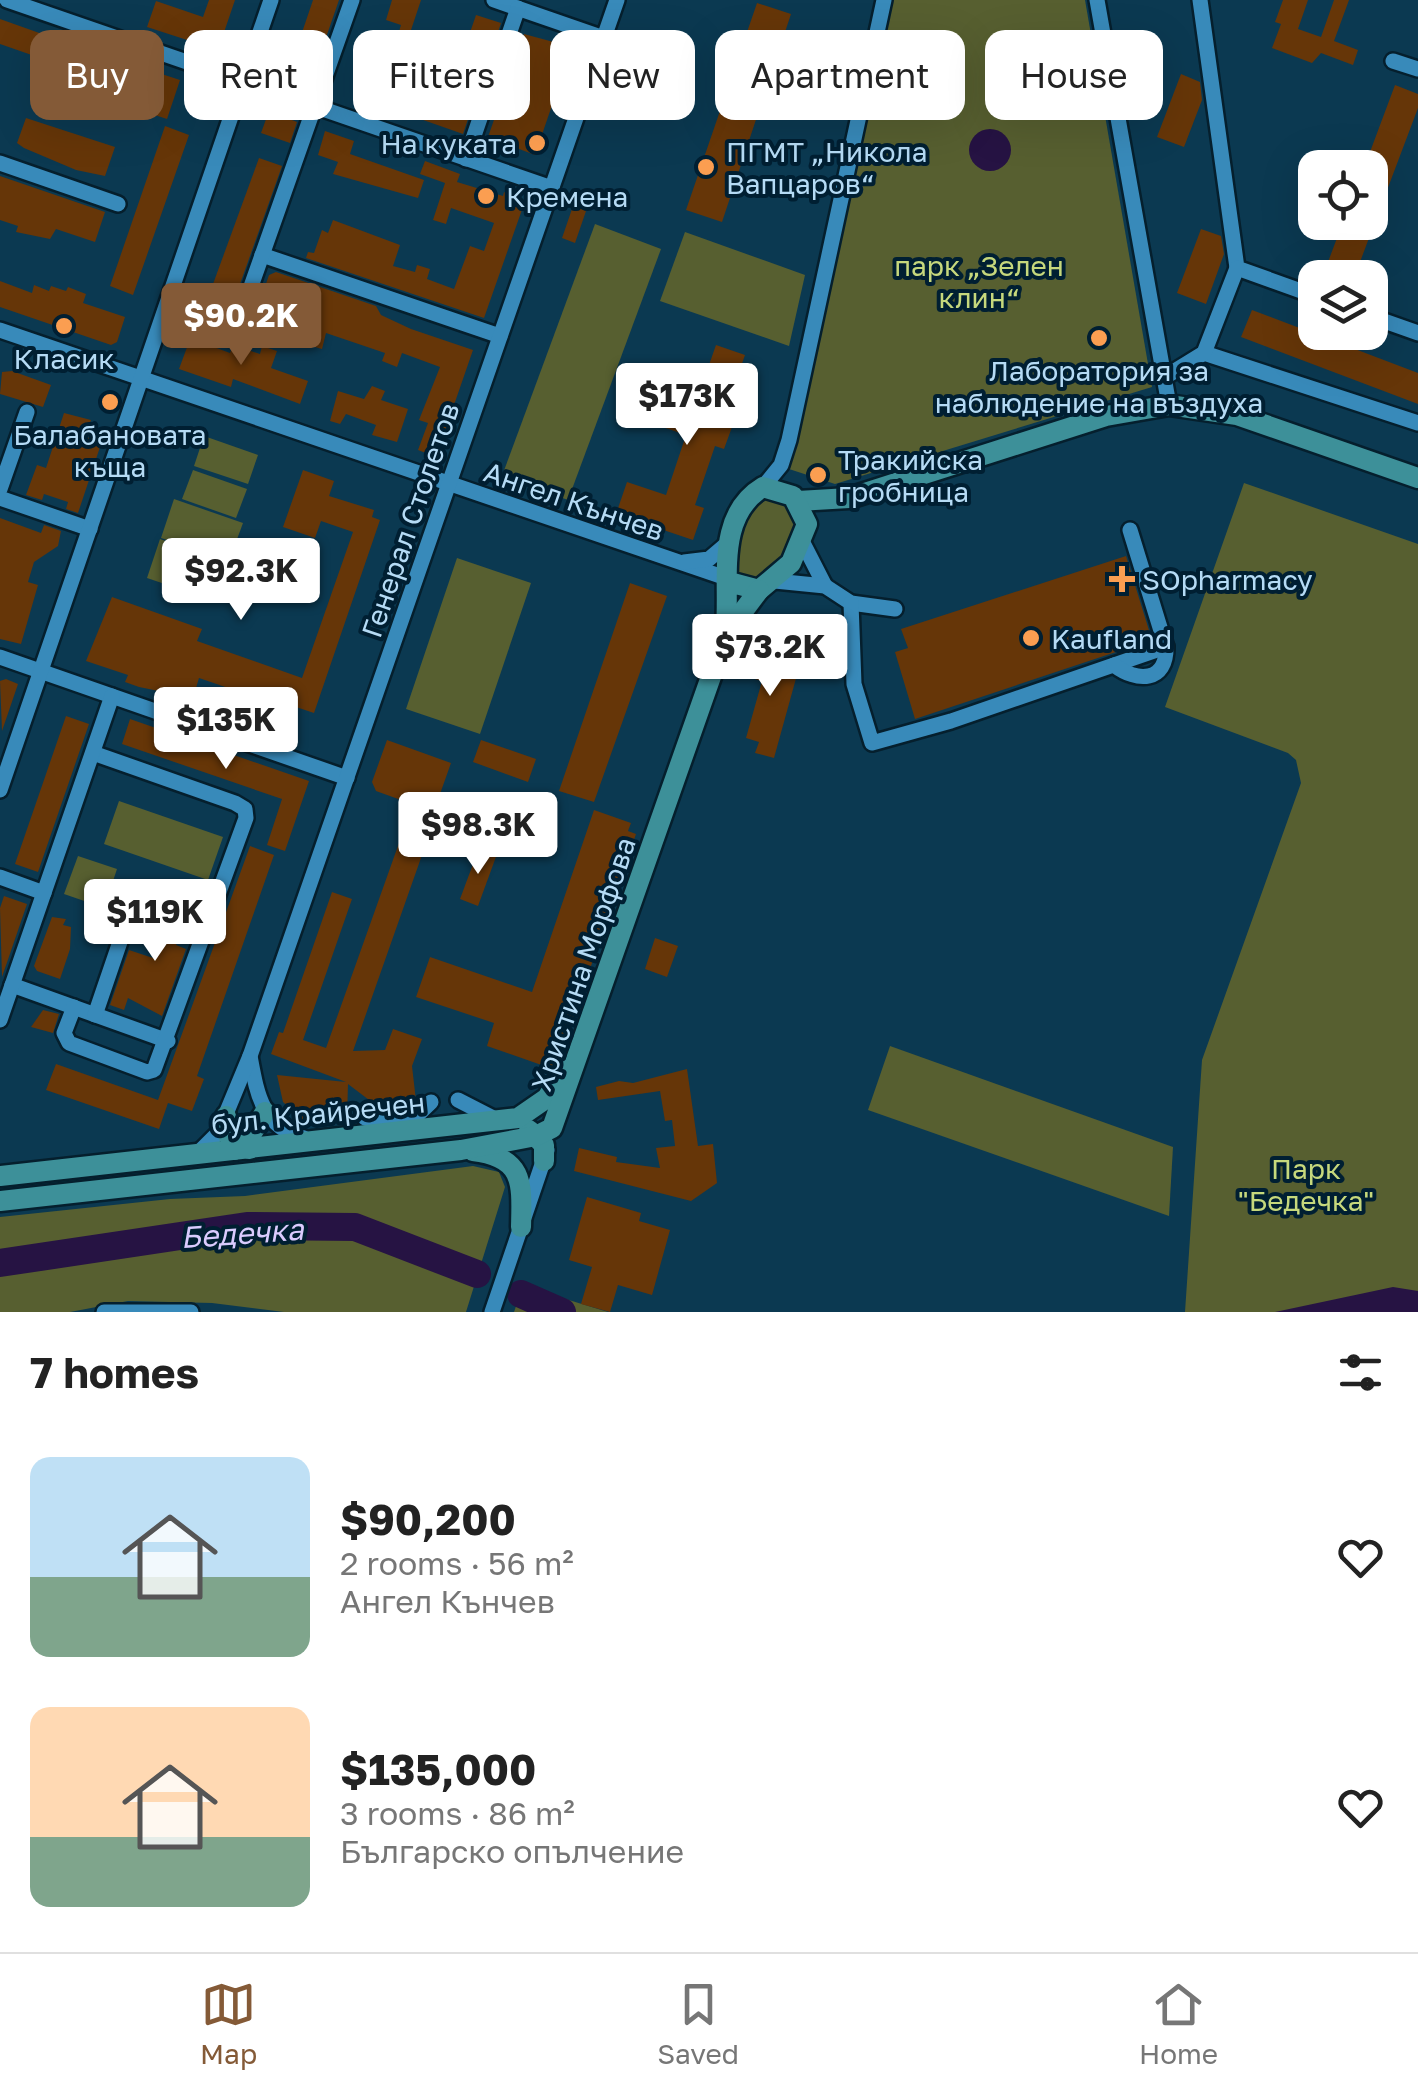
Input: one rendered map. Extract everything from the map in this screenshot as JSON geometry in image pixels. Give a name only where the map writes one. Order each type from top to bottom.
[{"type":"main road","points":[[849,498],[804,539],[767,585],[728,580],[729,542],[740,508],[763,487],[795,498],[849,498],[1106,416],[1169,404],[1237,415],[1418,478]]},
{"type":"main road","points":[[795,498],[804,512],[804,539]]},
{"type":"main road","name":"Христина Морфова","points":[[556,1124],[726,634],[728,580]]},
{"type":"main road","name":"Христина Морфова","points":[[726,634],[767,585]]},
{"type":"main road","name":"бул. Крайречен","points":[[0,1176],[412,1127],[504,1120],[531,1112],[553,1091],[592,1020]]},
{"type":"main road","points":[[191,1179],[240,1148],[265,1112]]},
{"type":"main road","points":[[226,1116],[228,1135],[240,1148],[314,1166]]},
{"type":"main road","points":[[504,1120],[536,1136],[544,1145],[544,1160]]},
{"type":"main road","name":"бул. Крайречен","points":[[0,1201],[461,1150],[536,1136],[556,1124]]},
{"type":"main road","points":[[461,1150],[497,1156],[515,1171],[522,1192],[520,1227]]},
{"type":"street","points":[[7,0],[184,61]]},
{"type":"street","points":[[262,30],[272,0]]},
{"type":"street","points":[[333,56],[352,0]]},
{"type":"street","points":[[494,0],[581,30]]},
{"type":"street","name":"Генерал Столетов","points":[[607,30],[617,0]]},
{"type":"street","points":[[1097,0],[1169,404]]},
{"type":"street","points":[[1164,377],[1204,353],[1237,268],[1200,0]]},
{"type":"street","points":[[763,487],[781,466],[788,440],[878,2]]},
{"type":"street","points":[[466,159],[518,8]]},
{"type":"street","points":[[1393,61],[1418,70]]},
{"type":"street","points":[[333,112],[552,188]]},
{"type":"street","points":[[0,790],[231,120]]},
{"type":"street","points":[[204,318],[236,329],[311,120]]},
{"type":"street","name":"Генерал Столетов","points":[[197,1154],[214,1139],[250,1056],[576,120]]},
{"type":"street","points":[[0,163],[118,204]]},
{"type":"street","points":[[262,254],[500,336]]},
{"type":"street","points":[[1237,268],[1298,290]]},
{"type":"street","points":[[1388,323],[1418,334]]},
{"type":"street","name":"Ангел Кънчев","points":[[0,330],[728,580]]},
{"type":"street","points":[[1204,353],[1418,424]]},
{"type":"street","points":[[0,489],[28,412]]},
{"type":"street","points":[[788,440],[795,498]]},
{"type":"street","points":[[0,498],[90,529]]},
{"type":"street","points":[[851,603],[854,684],[872,743],[1114,665],[1128,676],[1144,678],[1160,672],[1167,662],[1166,648],[1130,530]]},
{"type":"street","points":[[804,539],[825,586]]},
{"type":"street","name":"Ангел Кънчев","points":[[678,563],[708,558],[729,542]]},
{"type":"street","points":[[767,585],[825,586],[851,603],[895,609]]},
{"type":"street","points":[[0,657],[347,778]]},
{"type":"street","points":[[0,1020],[112,696]]},
{"type":"street","points":[[74,1007],[64,1033],[72,1046],[150,1072],[160,1062],[245,809],[93,752]]},
{"type":"street","points":[[0,877],[44,892]]},
{"type":"street","points":[[95,1014],[138,892]]},
{"type":"street","points":[[12,985],[168,1040]]},
{"type":"street","points":[[250,1056],[265,1112],[288,1133],[313,1141]]},
{"type":"street","points":[[458,1100],[504,1120]]},
{"type":"street","points":[[365,1118],[404,1116],[412,1127],[430,1102]]},
{"type":"street","name":"Христина Морфова","points":[[492,1312],[556,1124]]},
{"type":"street","points":[[104,1312],[192,1312]]},
{"type":"green space","name":"парк „Зелен клин“","points":[[881,0],[1085,0],[1090,30],[985,30],[985,120],[1106,120],[1152,387],[835,484],[789,469],[793,429],[856,120],[965,120],[965,30],[875,30]]},
{"type":"green space","points":[[595,224],[661,249],[568,500],[502,476]]},
{"type":"green space","points":[[685,232],[805,275],[789,346],[660,301]]},
{"type":"green space","points":[[204,436],[258,455],[248,484],[194,466]]},
{"type":"green space","points":[[193,470],[247,489],[236,518],[182,499]]},
{"type":"green space","name":"Парк \"Бедечка\"","points":[[1244,483],[1418,544],[1418,1312],[1185,1312],[1202,1060],[1301,783],[1296,760],[1288,753],[1165,707]]},
{"type":"green space","points":[[777,498],[787,502],[799,520],[794,536],[781,560],[763,579],[745,579],[737,572],[736,561],[743,525],[756,507]]},
{"type":"green space","points":[[174,499],[243,523],[229,561],[161,538]]},
{"type":"green space","points":[[160,539],[229,563],[215,601],[147,578]]},
{"type":"green space","points":[[457,558],[531,583],[480,734],[406,709]]},
{"type":"green space","points":[[119,801],[223,837],[208,880],[104,844]]},
{"type":"green space","points":[[78,856],[117,869],[108,896],[93,904],[64,894]]},
{"type":"green space","points":[[890,1046],[1173,1147],[1169,1216],[868,1110]]},
{"type":"green space","points":[[473,1166],[499,1172],[505,1187],[466,1312],[284,1312],[212,1303],[128,1301],[70,1312],[0,1312],[0,1217],[170,1199],[245,1196]]},
{"type":"green space","points":[[523,1286],[608,1312],[514,1312]]},
{"type":"shaded area","points":[[990,129],[1005,135],[1011,150],[1005,165],[990,171],[975,165],[969,150],[975,135]]},
{"type":"shaded area","points":[[1393,1287],[1418,1291],[1418,1312],[1275,1312]]},
{"type":"building","points":[[209,0],[235,0],[225,30],[184,30],[184,39],[147,27],[156,1],[203,17]]},
{"type":"building","points":[[313,0],[339,0],[329,30],[303,30]]},
{"type":"building","points":[[392,0],[421,0],[411,30],[399,30],[401,25],[386,20]]},
{"type":"building","points":[[1283,0],[1308,0],[1298,29],[1321,37],[1334,0],[1349,0],[1334,41],[1358,50],[1353,65],[1321,53],[1312,63],[1272,48],[1281,24],[1275,22]]},
{"type":"building","points":[[757,3],[791,14],[786,30],[748,30]]},
{"type":"building","points":[[476,15],[501,23],[499,30],[471,30]]},
{"type":"building","points":[[0,19],[31,30],[30,54],[0,44]]},
{"type":"building","points":[[530,36],[550,41],[550,111],[535,155],[488,137],[494,120],[530,120]]},
{"type":"building","points":[[1181,74],[1200,82],[1202,100],[1184,147],[1157,137]]},
{"type":"building","points":[[164,75],[180,80],[167,119],[164,118]]},
{"type":"building","points":[[1395,85],[1418,94],[1418,108],[1388,188],[1388,150],[1371,150]]},
{"type":"building","points":[[26,118],[115,147],[105,176],[76,170],[17,143]]},
{"type":"building","points":[[266,120],[297,122],[290,143],[261,133]]},
{"type":"building","points":[[423,120],[468,120],[463,134]]},
{"type":"building","points":[[717,120],[756,120],[722,222],[686,210]]},
{"type":"building","points":[[165,126],[189,135],[133,295],[110,286]]},
{"type":"building","points":[[325,131],[354,141],[350,154],[424,180],[418,198],[333,174],[338,162],[318,155]]},
{"type":"building","points":[[259,158],[282,166],[229,315],[208,307],[209,295]]},
{"type":"building","points":[[425,161],[460,174],[457,182],[503,196],[504,192],[524,204],[484,318],[306,258],[308,252],[314,253],[322,230],[328,233],[333,220],[400,245],[393,266],[415,272],[417,265],[430,269],[427,279],[454,289],[470,246],[484,251],[494,223],[451,208],[446,224],[433,220],[445,183],[420,174]]},
{"type":"building","points":[[0,176],[105,212],[95,242],[56,229],[50,239],[16,232],[18,226],[0,220]]},
{"type":"building","points":[[573,206],[586,211],[575,243],[562,238]]},
{"type":"building","points":[[1201,229],[1221,236],[1224,254],[1206,304],[1177,293]]},
{"type":"building","points":[[1336,240],[1368,240],[1361,260],[1329,260]]},
{"type":"building","points":[[276,272],[376,306],[381,315],[411,329],[473,350],[436,457],[418,450],[428,423],[419,420],[440,367],[402,353],[397,367],[382,361],[385,353],[326,333],[322,349],[304,344],[313,313],[280,301],[269,327],[253,321],[269,275]]},
{"type":"building","points":[[0,281],[32,293],[34,285],[49,291],[51,286],[66,291],[68,287],[86,294],[83,303],[125,317],[117,342],[111,345],[0,307]]},
{"type":"building","points":[[1252,310],[1298,327],[1298,350],[1357,350],[1418,373],[1418,404],[1241,337]]},
{"type":"building","points":[[193,331],[206,335],[203,343],[230,353],[233,345],[260,354],[262,346],[277,351],[271,368],[308,381],[300,404],[233,379],[231,387],[179,369]]},
{"type":"building","points":[[716,345],[745,355],[725,412],[736,416],[724,449],[715,446],[695,505],[704,508],[693,540],[616,514],[627,482],[666,495],[686,435],[645,421],[656,388],[696,402]]},
{"type":"building","points":[[12,371],[51,385],[43,407],[0,394],[2,372]]},
{"type":"building","points":[[372,386],[385,391],[381,400],[408,409],[397,442],[372,435],[376,425],[346,414],[340,424],[330,421],[338,391],[364,399]]},
{"type":"building","points":[[64,413],[91,420],[85,436],[101,444],[78,513],[66,509],[68,502],[44,494],[42,500],[26,495],[37,465],[46,468]]},
{"type":"building","points":[[303,470],[334,481],[329,496],[374,510],[372,517],[380,520],[314,713],[293,706],[292,710],[199,678],[193,698],[139,687],[125,682],[128,675],[86,661],[112,597],[202,629],[197,641],[302,678],[353,532],[321,521],[315,538],[283,527]]},
{"type":"building","points":[[0,518],[41,533],[44,525],[61,531],[58,546],[34,562],[28,582],[38,585],[21,644],[0,639]]},
{"type":"building","name":"Kaufland","points":[[1126,556],[1152,640],[915,719],[895,652],[908,648],[901,629]]},
{"type":"building","points":[[630,583],[667,596],[594,802],[559,791]]},
{"type":"building","points":[[750,650],[800,664],[774,758],[755,753],[759,742],[746,738],[762,681],[744,676]]},
{"type":"building","points":[[0,681],[18,684],[2,731]]},
{"type":"building","points":[[66,716],[89,724],[38,872],[15,864]]},
{"type":"building","points":[[130,719],[309,781],[285,851],[267,845],[282,799],[122,744]]},
{"type":"building","points":[[387,740],[451,763],[440,794],[448,817],[376,791],[372,782]]},
{"type":"building","points":[[481,740],[536,759],[528,782],[473,762]]},
{"type":"building","points":[[594,810],[631,823],[628,831],[636,834],[560,1057],[550,1068],[487,1046],[494,1023],[416,997],[430,957],[532,992]]},
{"type":"building","points":[[404,829],[428,838],[353,1051],[385,1050],[393,1029],[422,1039],[412,1066],[416,1101],[410,1107],[377,1106],[348,1084],[347,1118],[306,1122],[283,1102],[277,1075],[346,1082],[271,1054],[279,1032],[283,1033],[332,892],[352,899],[303,1040],[326,1048]]},
{"type":"building","points":[[250,846],[274,855],[197,1076],[204,1079],[192,1111],[168,1103],[159,1129],[46,1090],[56,1064],[158,1100]]},
{"type":"building","points":[[479,848],[497,854],[478,906],[460,899]]},
{"type":"building","points":[[178,894],[193,899],[176,945],[186,949],[162,1016],[128,998],[124,1010],[110,1005],[129,950],[156,959],[164,934],[156,931],[168,900],[175,902]]},
{"type":"building","points":[[4,896],[27,904],[2,977],[0,908]]},
{"type":"building","points":[[52,917],[66,919],[63,925],[71,927],[70,949],[60,979],[37,971],[34,966]]},
{"type":"building","points":[[655,938],[678,946],[667,977],[645,969]]},
{"type":"building","points":[[43,1010],[59,1014],[53,1033],[31,1027]]},
{"type":"building","points":[[687,1069],[698,1146],[713,1144],[717,1183],[691,1201],[574,1171],[579,1148],[617,1157],[616,1162],[660,1168],[656,1148],[675,1146],[672,1120],[665,1121],[660,1091],[598,1100],[596,1087],[619,1081],[633,1083]]},
{"type":"building","points":[[587,1197],[641,1213],[639,1221],[670,1230],[652,1295],[618,1285],[610,1312],[581,1304],[592,1267],[569,1260]]},
{"type":"waterway","name":"Бедечка","points":[[0,1263],[247,1226],[355,1227],[477,1274]]},
{"type":"waterway","name":"Бедечка","points":[[521,1294],[562,1312]]},
{"type":"place","name":"На куката","points":[[537,143]]},
{"type":"place","name":"ПГМТ „Никола Вапцаров“","points":[[706,167]]},
{"type":"place","name":"Кремена","points":[[486,196]]},
{"type":"place","name":"Класик","points":[[64,326]]},
{"type":"place","name":"Лаборатория за наблюдение на въздуха","points":[[1099,338]]},
{"type":"place","name":"Балабановата къща","points":[[110,402]]},
{"type":"place","name":"Тракийска гробница","points":[[818,475]]},
{"type":"place","name":"SOpharmacy","points":[[1122,579]]},
{"type":"place","name":"Kaufland","points":[[1031,638]]}]
